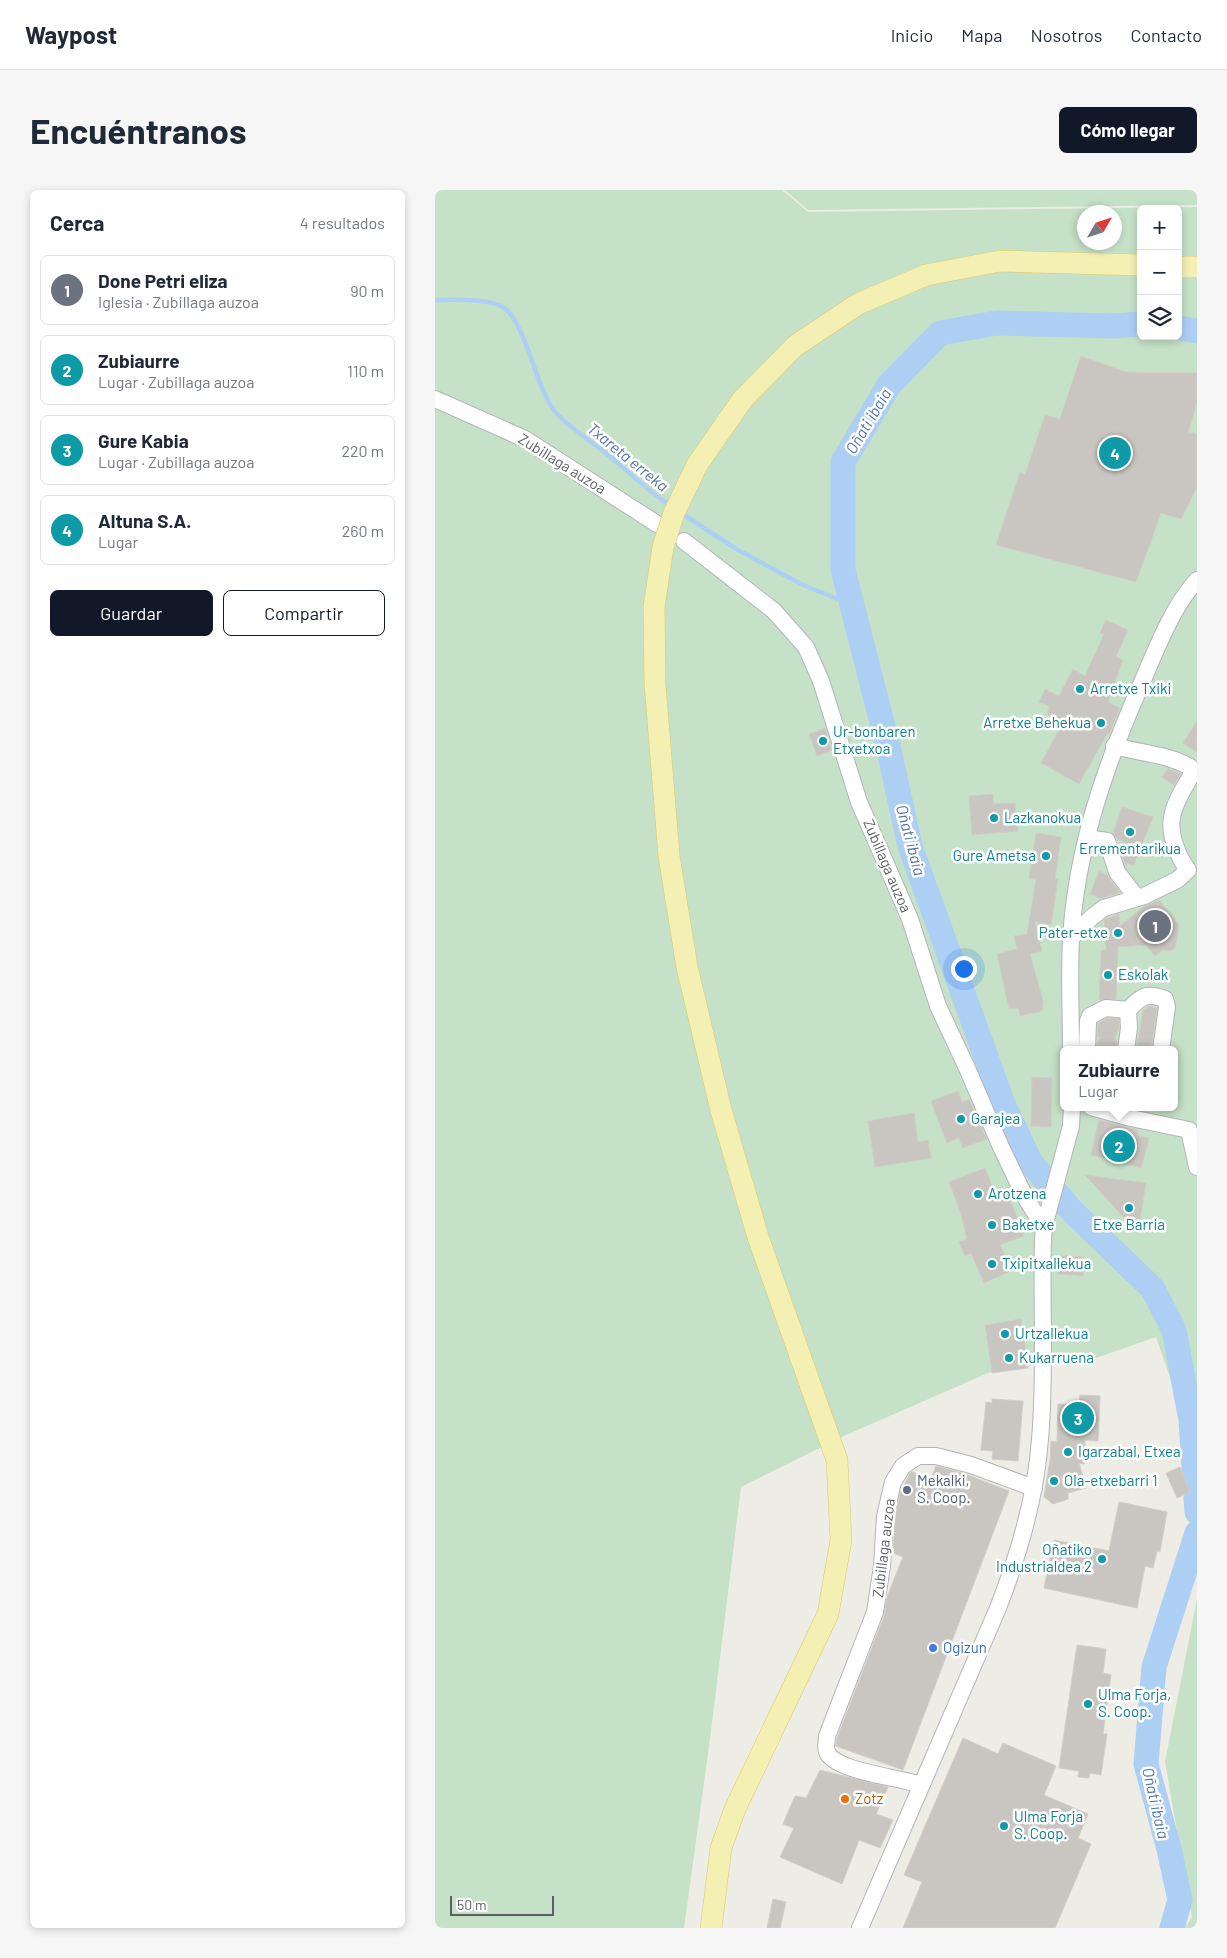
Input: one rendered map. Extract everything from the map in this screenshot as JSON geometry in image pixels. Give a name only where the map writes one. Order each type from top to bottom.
[{"type":"main road","points":[[711,1928],[721,1848],[735,1809],[828,1614],[841,1540],[837,1460],[758,1237],[721,1110],[687,967],[669,856],[655,684],[654,607],[663,547],[674,513],[697,465],[743,400],[795,346],[858,304],[926,275],[1000,261],[1137,265]]},
{"type":"main road","points":[[1182,266],[1197,267]]},
{"type":"street","name":"Zubillaga auzoa","points":[[435,399],[525,439],[657,524]]},
{"type":"street","name":"Zubillaga auzoa","points":[[684,541],[774,612],[806,647],[821,681],[859,802],[910,919],[938,1006],[1001,1147],[1025,1197],[1044,1227]]},
{"type":"street","points":[[1071,1046],[1071,938],[1074,905],[1093,811],[1114,746],[1165,629],[1197,580]]},
{"type":"street","points":[[1071,938],[1104,908],[1137,898],[1177,880],[1188,870],[1182,862],[1176,847],[1171,818],[1175,805],[1192,774],[1190,767],[1168,757],[1114,746]]},
{"type":"street","points":[[1093,839],[1107,841],[1117,872],[1137,898]]},
{"type":"street","points":[[1127,1046],[1129,1010],[1139,999],[1153,994],[1165,999],[1167,1007],[1162,1046]]},
{"type":"street","points":[[1087,1046],[1088,1021],[1090,1016],[1106,1008],[1129,1010]]},
{"type":"street","points":[[860,1928],[998,1608],[1009,1580],[1034,1488],[1043,1406],[1042,1278],[1044,1227],[1064,1156],[1071,1126],[1072,1111]]},
{"type":"street","points":[[1106,1111],[1189,1130],[1197,1167]]},
{"type":"street","name":"Zubillaga auzoa","points":[[921,1785],[850,1769],[833,1760],[826,1750],[827,1736],[875,1612],[882,1566],[885,1516],[893,1482],[903,1466],[918,1456],[936,1456],[971,1465],[1034,1488]]},
{"type":"green space","points":[[435,190],[782,190],[808,212],[1077,209],[1077,250],[1122,250],[1122,208],[1137,208],[1137,340],[1182,340],[1182,207],[1197,207],[1197,1455],[1156,1337],[1093,1359],[995,1370],[846,1435],[741,1487],[710,1739],[684,1928],[435,1928]]},
{"type":"green space","points":[[785,190],[1197,190],[1197,205],[1077,205],[1077,207],[808,210]]},
{"type":"green space","points":[[1197,1599],[1197,1928],[1185,1928],[1192,1917],[1165,1762]]},
{"type":"building","points":[[1081,356],[1126,372],[1197,373],[1197,403],[1188,432],[1197,434],[1197,487],[1181,519],[1161,513],[1136,582],[996,545],[1020,472],[1025,475],[1045,415],[1060,419]]},
{"type":"building","points":[[1106,620],[1128,630],[1116,657],[1123,660],[1108,702],[1120,708],[1109,734],[1107,734],[1079,784],[1041,763],[1062,724],[1047,714],[1049,706],[1039,702],[1045,689],[1059,696],[1073,669],[1085,676],[1104,634],[1100,633]]},
{"type":"building","points":[[1197,721],[1197,752],[1183,743]]},
{"type":"building","name":"Ur-bonbaren Etxetxoa","points":[[825,728],[832,750],[817,756],[809,734]]},
{"type":"building","points":[[1168,769],[1181,774],[1174,785],[1162,777]]},
{"type":"building","name":"Lazkanokua","points":[[993,794],[994,804],[1015,803],[1018,831],[972,835],[969,796]]},
{"type":"building","name":"Errementarikua","points":[[1122,807],[1153,817],[1134,865],[1127,863],[1126,867],[1120,849],[1123,841],[1117,839],[1113,833]]},
{"type":"building","points":[[1036,833],[1061,837],[1055,879],[1058,879],[1051,925],[1035,922],[1042,951],[1030,954],[1043,1001],[1042,1011],[1020,1016],[1018,1008],[1009,1009],[997,954],[1017,949],[1014,936],[1027,934],[1036,879],[1029,878]]},
{"type":"building","points":[[1099,871],[1107,875],[1119,891],[1118,893],[1101,899],[1090,894]]},
{"type":"building","points":[[1159,900],[1179,925],[1175,948],[1172,951],[1162,950],[1155,956],[1146,945],[1118,947],[1116,999],[1099,1000],[1101,950],[1106,950],[1104,920],[1119,914],[1120,926],[1143,907]]},
{"type":"building","points":[[1150,1006],[1157,1008],[1152,1046],[1137,1046],[1143,1010]]},
{"type":"building","points":[[1108,1018],[1119,1019],[1119,1029],[1114,1039],[1117,1041],[1116,1046],[1097,1046],[1100,1038],[1097,1036],[1098,1023]]},
{"type":"building","points":[[1032,1077],[1052,1078],[1051,1127],[1031,1126]]},
{"type":"building","name":"Garajea","points":[[958,1091],[962,1102],[969,1099],[987,1139],[963,1148],[958,1138],[947,1143],[931,1101]]},
{"type":"building","points":[[914,1113],[918,1142],[928,1140],[931,1158],[875,1167],[868,1121]]},
{"type":"building","points":[[1099,1120],[1138,1130],[1137,1135],[1149,1138],[1141,1168],[1091,1155]]},
{"type":"building","points":[[985,1168],[994,1190],[1000,1187],[1004,1198],[1009,1196],[1024,1236],[1000,1245],[1011,1271],[984,1283],[971,1253],[965,1256],[959,1242],[967,1239],[961,1214],[949,1182]]},
{"type":"building","name":"Etxe Barria","points":[[1085,1175],[1146,1183],[1138,1233]]},
{"type":"building","points":[[1059,1255],[1084,1257],[1083,1276],[1058,1274]]},
{"type":"building","points":[[1021,1319],[1028,1368],[992,1373],[985,1325]]},
{"type":"building","points":[[1080,1395],[1100,1396],[1098,1441],[1085,1440],[1084,1464],[1079,1463],[1086,1488],[1068,1493],[1068,1499],[1053,1504],[1044,1497],[1051,1441],[1057,1442],[1058,1404],[1079,1405]]},
{"type":"building","points":[[992,1399],[1023,1401],[1018,1461],[992,1459],[993,1451],[981,1450],[986,1402],[992,1403]]},
{"type":"building","points":[[936,1466],[965,1474],[1009,1491],[903,1770],[836,1746],[837,1738],[884,1616],[887,1597],[903,1557],[893,1553],[895,1517],[900,1494],[910,1473],[912,1472],[931,1479]]},
{"type":"building","points":[[1180,1467],[1190,1492],[1177,1498],[1166,1473]]},
{"type":"building","name":"Oñatiko Industrialdea 2","points":[[1119,1502],[1167,1512],[1160,1552],[1157,1551],[1153,1568],[1145,1566],[1137,1608],[1044,1588],[1054,1540],[1109,1551]]},
{"type":"building","name":"Ulma Forja, S. Coop.","points":[[1077,1645],[1106,1649],[1103,1673],[1111,1675],[1103,1734],[1107,1734],[1101,1775],[1090,1773],[1089,1778],[1078,1777],[1079,1771],[1059,1768]]},
{"type":"building","name":"Ulma Forja S. Coop.","points":[[963,1738],[998,1754],[1003,1743],[1056,1766],[1044,1795],[1088,1814],[1078,1838],[1091,1844],[1055,1928],[903,1928],[922,1882],[904,1875]]},
{"type":"building","points":[[820,1770],[888,1787],[876,1814],[893,1820],[880,1848],[859,1840],[842,1884],[780,1857],[794,1828],[783,1824],[795,1796],[806,1798]]},
{"type":"building","points":[[773,1899],[786,1902],[780,1928],[767,1928]]},
{"type":"waterway","name":"Txareta erreka","points":[[435,300],[480,301],[503,307],[517,325],[545,396],[556,413],[671,506]]},
{"type":"waterway","name":"Oñati ibaia","points":[[1137,324],[1114,326],[997,323],[940,333],[889,385],[843,462],[843,570],[888,746],[910,846],[1003,1104],[1031,1163],[1072,1211],[1153,1289],[1174,1330],[1191,1420],[1197,1512]]},
{"type":"waterway","name":"Oñati ibaia","points":[[1182,329],[1197,331]]},
{"type":"waterway","name":"Txareta erreka","points":[[681,513],[738,550],[801,584],[852,605]]},
{"type":"waterway","name":"Oñati ibaia","points":[[1172,1928],[1180,1900],[1169,1849],[1146,1764],[1154,1667],[1197,1533]]},
{"type":"place","name":"Altuna S.A.","points":[[1115,453]]},
{"type":"place","name":"Arretxe Txiki","points":[[1080,689]]},
{"type":"place","name":"Arretxe Behekua","points":[[1101,723]]},
{"type":"place","name":"Ur-bonbaren Etxetxoa","points":[[823,741]]},
{"type":"place","name":"Lazkanokua","points":[[994,818]]},
{"type":"place","name":"Errementarikua","points":[[1130,832]]},
{"type":"place","name":"Gure Ametsa","points":[[1046,856]]},
{"type":"place","name":"Done Petri eliza","points":[[1155,926]]},
{"type":"place","name":"Pater-etxe","points":[[1118,933]]},
{"type":"place","name":"Eskolak","points":[[1108,975]]},
{"type":"place","name":"Garajea","points":[[961,1119]]},
{"type":"place","name":"Zubiaurre","points":[[1119,1146]]},
{"type":"place","name":"Arotzena","points":[[978,1194]]},
{"type":"place","name":"Etxe Barria","points":[[1129,1208]]},
{"type":"place","name":"Baketxe","points":[[992,1225]]},
{"type":"place","name":"Txipitxallekua","points":[[992,1264]]},
{"type":"place","name":"Urtzallekua","points":[[1005,1334]]},
{"type":"place","name":"Kukarruena","points":[[1009,1358]]},
{"type":"place","name":"Gure Kabia","points":[[1078,1418]]},
{"type":"place","name":"Igarzabal, Etxea","points":[[1068,1452]]},
{"type":"place","name":"Ola-etxebarri 1","points":[[1054,1481]]},
{"type":"place","name":"Mekalki, S. Coop.","points":[[907,1490]]},
{"type":"place","name":"Oñatiko Industrialdea 2","points":[[1102,1559]]},
{"type":"place","name":"Ogizun","points":[[933,1648]]},
{"type":"place","name":"Ulma Forja, S. Coop.","points":[[1088,1704]]},
{"type":"place","name":"Zotz","points":[[845,1799]]},
{"type":"place","name":"Ulma Forja S. Coop.","points":[[1004,1826]]}]
